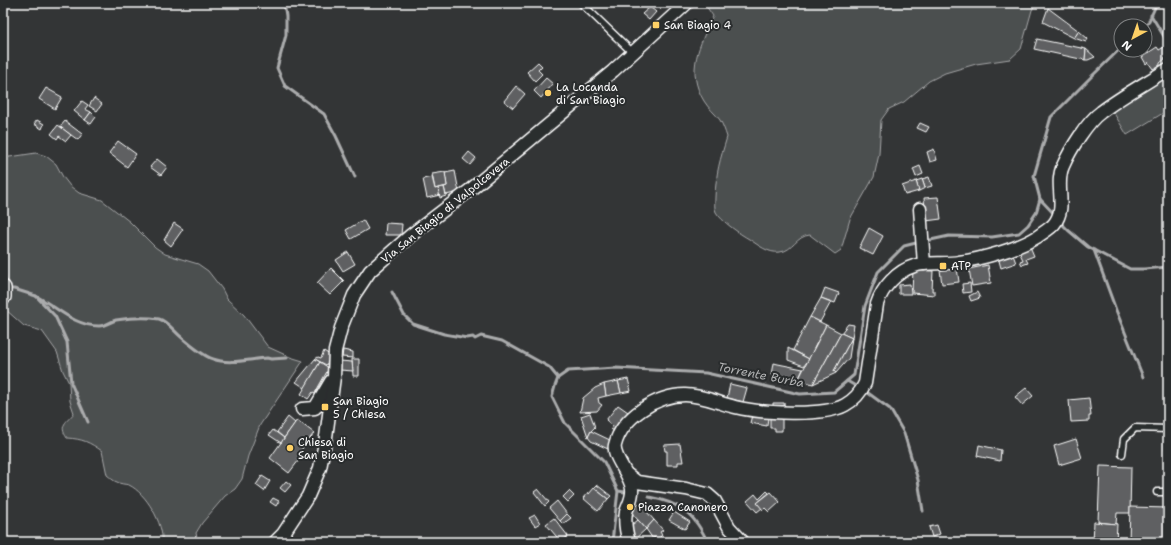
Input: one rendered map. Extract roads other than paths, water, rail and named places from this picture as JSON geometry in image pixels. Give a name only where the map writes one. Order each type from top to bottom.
[{"type":"street","name":"Via San Biagio di Valpolcevera","points":[[275,542],[308,496],[320,468],[326,438],[336,351],[341,328],[354,295],[370,272],[411,235],[482,180],[614,71],[687,3]]},
{"type":"street","points":[[629,542],[625,529],[626,512],[630,506],[632,490],[627,473],[616,453],[615,444],[628,422],[637,412],[660,400],[684,395],[696,396],[736,408],[755,411],[796,413],[838,408],[846,405],[862,390],[865,383],[877,304],[879,297],[893,279],[924,258],[958,263],[1015,247],[1035,238],[1053,225],[1059,217],[1061,206],[1061,170],[1086,127],[1101,112],[1168,69]]},
{"type":"street","points":[[920,209],[924,258]]},
{"type":"street","points":[[3,288],[3,297]]},
{"type":"street","points":[[302,409],[315,408],[334,377]]},
{"type":"street","points":[[627,473],[637,482],[686,489],[707,494],[715,501],[729,527],[743,542]]},
{"type":"lane","points":[[581,3],[632,53]]},
{"type":"lane","points":[[1122,454],[1124,439],[1135,428],[1168,429]]},
{"type":"lane","points":[[1157,492],[1168,492]]},
{"type":"waterway","points":[[284,3],[286,35],[277,68],[285,86],[324,114],[355,177]]},
{"type":"waterway","name":"Torrente Burba","points":[[1150,18],[1157,3]]},
{"type":"waterway","points":[[1151,15],[1168,43]]},
{"type":"waterway","name":"Torrente Burba","points":[[926,241],[949,236],[992,237],[1019,233],[1028,225],[1036,213],[1040,199],[1034,176],[1051,117],[1113,56]]},
{"type":"waterway","points":[[1040,199],[1056,216]]},
{"type":"waterway","points":[[1059,221],[1088,247],[1130,269],[1168,267]]},
{"type":"waterway","name":"Torrente Burba","points":[[612,542],[618,491],[604,462],[565,423],[552,397],[558,378],[568,371],[616,368],[706,373],[800,394],[834,392],[854,375],[865,306],[878,272],[904,246],[920,242]]},
{"type":"waterway","points":[[1094,250],[1143,377]]},
{"type":"waterway","points":[[7,289],[14,289],[36,296],[55,316],[67,342],[71,383],[88,422]]},
{"type":"waterway","points":[[392,292],[404,315],[413,324],[444,334],[467,338],[473,337],[475,339],[481,336],[502,341],[549,367],[558,378]]},
{"type":"waterway","points":[[36,296],[66,315],[82,323],[90,325],[101,326],[116,320],[126,319],[143,318],[162,320],[200,352],[219,361],[233,362],[267,358],[287,358]]},
{"type":"waterway","points":[[847,381],[859,388]]},
{"type":"waterway","points":[[864,390],[890,409],[904,433],[918,480],[923,511]]},
{"type":"waterway","name":"Torrente Burba","points":[[618,491],[625,492]]},
{"type":"waterway","points":[[649,497],[668,502],[689,514],[701,529],[708,542]]},
{"type":"place","name":"San Biagio 4","points":[[656,25]]},
{"type":"place","name":"La Locanda di San Biagio","points":[[548,93]]},
{"type":"place","name":"ATP","points":[[943,266]]},
{"type":"place","name":"San Biagio 5 / Chiesa","points":[[325,407]]},
{"type":"place","name":"Chiesa di San Biagio","points":[[290,448]]},
{"type":"place","name":"Piazza Canonero","points":[[630,507]]}]
